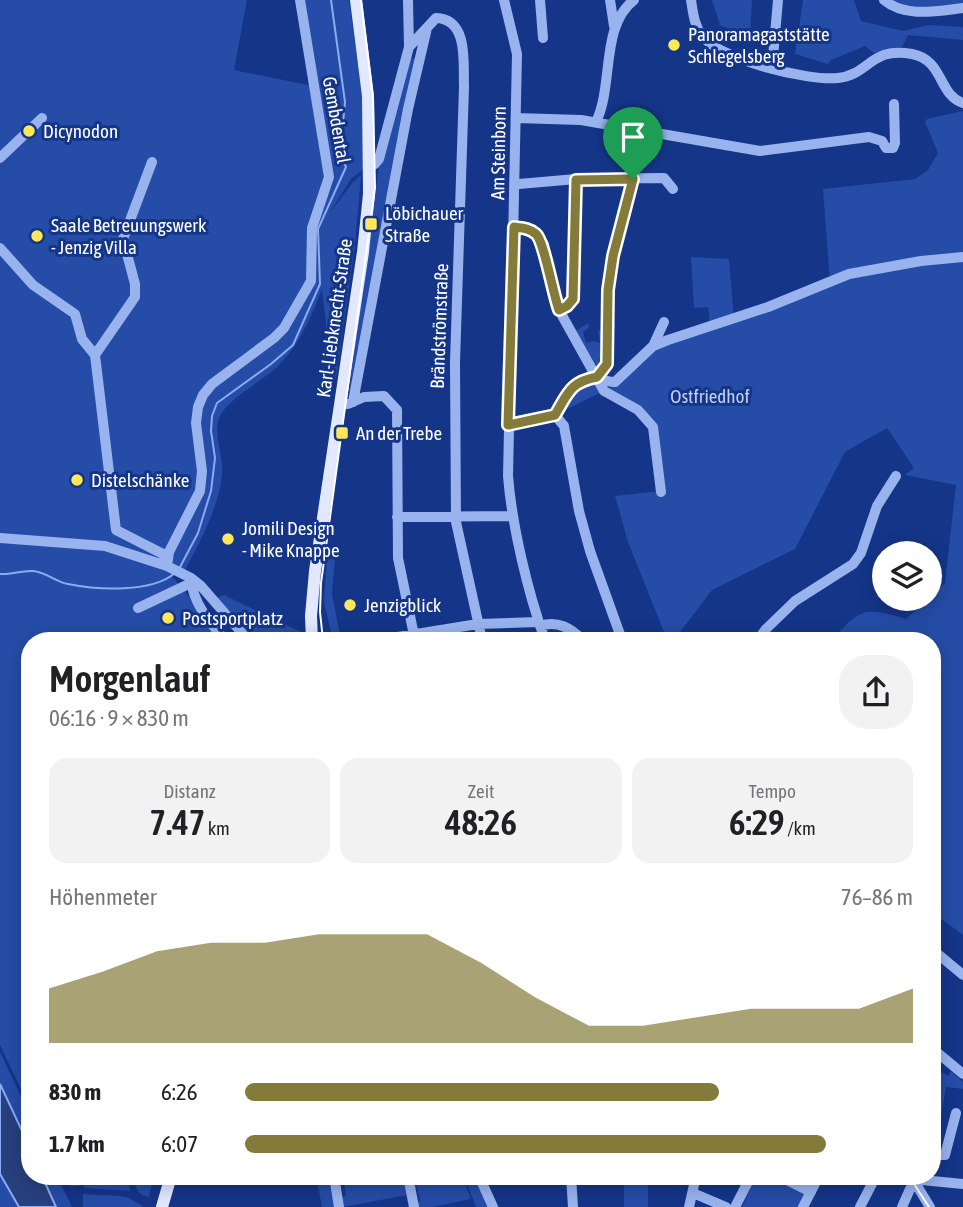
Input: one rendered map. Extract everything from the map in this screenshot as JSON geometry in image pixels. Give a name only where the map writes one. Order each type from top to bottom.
[{"type":"main road","name":"Karl-Liebknecht-Straße","points":[[312,632],[315,571],[347,403],[370,165],[368,96],[356,0]]},
{"type":"main road","points":[[162,1207],[168,1185]]},
{"type":"street","name":"Gembdental","points":[[182,574],[169,552],[200,491],[202,471],[195,423],[203,395],[212,384],[284,328],[311,281],[312,228],[329,177],[300,0]]},
{"type":"street","points":[[370,165],[379,159],[409,47],[408,0]]},
{"type":"street","name":"Am Steinborn","points":[[504,0],[517,54],[508,476],[513,516],[542,632]]},
{"type":"street","points":[[540,0],[543,38]]},
{"type":"street","points":[[596,122],[603,107],[614,26],[610,0]]},
{"type":"street","points":[[614,26],[626,6],[634,0]]},
{"type":"street","points":[[691,0],[696,25],[708,42],[720,50],[795,75],[839,78],[859,70],[881,55],[907,53],[928,60],[936,68],[953,99],[963,103]]},
{"type":"street","points":[[772,69],[778,0]]},
{"type":"street","points":[[884,0],[901,10],[919,12],[963,8]]},
{"type":"street","name":"Brändströmstraße","points":[[428,25],[436,18],[443,18],[455,26],[461,37],[463,59],[454,410],[458,479],[456,516],[480,632]]},
{"type":"street","points":[[409,47],[428,25]]},
{"type":"street","points":[[347,403],[428,25]]},
{"type":"street","points":[[516,118],[596,122],[760,151],[869,137],[883,141],[886,148],[893,148],[894,104]]},
{"type":"street","points":[[0,158],[42,118]]},
{"type":"street","points":[[94,355],[135,297],[135,284],[123,239],[152,162]]},
{"type":"street","points":[[520,184],[664,178],[673,189]]},
{"type":"street","points":[[597,377],[607,364],[608,290],[613,256],[633,179]]},
{"type":"street","points":[[559,310],[573,299],[576,180]]},
{"type":"street","points":[[514,227],[526,228],[537,234],[544,244],[552,291],[559,310],[604,391],[638,410],[653,427],[661,492]]},
{"type":"street","points":[[0,248],[33,285],[75,314],[82,339],[94,355],[116,530],[163,554],[182,574],[210,596],[241,632]]},
{"type":"street","points":[[653,346],[768,307],[849,274],[921,261],[963,257]]},
{"type":"street","points":[[508,425],[555,415],[571,387],[581,380],[597,377],[607,383],[615,382],[653,346],[664,322]]},
{"type":"street","points":[[347,403],[364,397],[384,396],[397,410],[398,558],[413,632]]},
{"type":"street","points":[[555,415],[564,426],[579,511],[590,551],[619,632]]},
{"type":"street","points":[[764,632],[795,601],[853,564],[861,553],[877,506],[896,476]]},
{"type":"street","points":[[397,517],[513,516]]},
{"type":"street","points":[[0,538],[105,546],[182,574],[208,620],[218,632]]},
{"type":"street","points":[[138,608],[182,574]]},
{"type":"street","points":[[439,632],[478,624],[553,623],[574,632]]},
{"type":"street","points":[[941,957],[963,975]]},
{"type":"street","points":[[941,1056],[963,1074]]},
{"type":"street","points":[[941,1155],[946,1155],[956,1113]]},
{"type":"street","points":[[941,1180],[963,1184]]},
{"type":"street","points":[[336,1185],[340,1207]]},
{"type":"street","points":[[410,1185],[414,1207]]},
{"type":"street","points":[[483,1185],[493,1207]]},
{"type":"street","points":[[573,1185],[573,1207]]},
{"type":"street","points":[[689,1207],[694,1185]]},
{"type":"street","points":[[735,1207],[746,1185]]},
{"type":"street","points":[[797,1185],[811,1192]]},
{"type":"street","points":[[803,1207],[814,1185]]},
{"type":"street","points":[[860,1207],[871,1185]]},
{"type":"street","points":[[901,1207],[911,1185]]},
{"type":"street","points":[[916,1185],[930,1207]]},
{"type":"street","points":[[693,1193],[726,1207]]},
{"type":"green space","points":[[0,0],[247,0],[234,70],[313,86],[300,0],[349,0],[362,93],[365,168],[351,179],[329,214],[361,175],[355,245],[336,379],[327,377],[322,289],[309,321],[292,350],[277,367],[230,403],[218,422],[222,474],[217,500],[183,574],[175,569],[172,577],[214,632],[21,632],[21,1089],[0,1045]]},
{"type":"green space","points":[[712,0],[752,0],[750,38],[720,25]]},
{"type":"green space","points":[[803,0],[854,0],[861,21],[903,31],[929,25],[963,27],[963,40],[908,35],[902,47],[874,53],[865,46],[831,60],[828,64],[795,54]]},
{"type":"green space","points":[[889,0],[963,0],[963,6],[907,9]]},
{"type":"green space","points":[[417,58],[351,396],[351,373],[380,159],[408,59]]},
{"type":"green space","name":"Ostfriedhof","points":[[963,111],[963,935],[941,919],[941,632],[840,632],[850,621],[865,613],[882,613],[906,619],[915,611],[942,611],[942,586],[945,583],[956,485],[905,475],[914,468],[887,428],[845,452],[795,549],[712,590],[680,632],[664,632],[628,542],[615,496],[661,491],[653,427],[638,410],[604,391],[555,415],[571,387],[597,377],[607,383],[653,346],[710,324],[708,307],[694,308],[691,257],[729,259],[734,318],[830,282],[823,189],[915,179],[928,170],[938,153],[925,122],[927,119]]},
{"type":"green space","points":[[588,323],[589,328],[583,332],[586,343],[600,343],[598,330],[607,331],[607,364],[597,377],[571,334]]},
{"type":"green space","points":[[327,557],[335,558],[332,594],[339,632],[331,632],[324,602]]},
{"type":"green space","points":[[224,595],[301,632],[246,632],[217,598]]},
{"type":"green space","points":[[0,1052],[21,1096],[21,1129],[0,1084]]},
{"type":"green space","points":[[951,1071],[963,1082],[963,1089],[946,1087],[941,1116],[941,1074],[942,1072],[948,1076]]},
{"type":"green space","points":[[0,1174],[19,1207],[0,1207]]},
{"type":"green space","points":[[46,1185],[61,1185],[72,1207],[56,1207]]},
{"type":"green space","points":[[83,1185],[129,1185],[130,1191],[85,1188]]},
{"type":"green space","points":[[135,1185],[152,1185],[149,1197],[137,1190]]},
{"type":"green space","points":[[318,1185],[331,1185],[335,1207],[322,1207]]},
{"type":"green space","points":[[344,1185],[405,1185],[407,1195],[343,1207],[341,1197],[346,1196]]},
{"type":"green space","points":[[416,1185],[466,1185],[471,1199],[432,1207],[416,1207],[415,1202],[420,1201]]},
{"type":"green space","points":[[467,1185],[479,1185],[489,1207],[476,1207]]},
{"type":"green space","points":[[624,1185],[648,1185],[648,1207],[624,1207]]},
{"type":"green space","points":[[752,1185],[791,1185],[802,1190],[805,1198],[801,1207],[742,1207]]},
{"type":"green space","points":[[83,1194],[121,1196],[144,1207],[83,1207]]},
{"type":"shaded area","points":[[0,1084],[21,1129],[21,1185],[46,1185],[56,1207],[19,1207],[0,1174]]},
{"type":"waterway","points":[[179,569],[198,533],[211,491],[215,458],[212,416],[217,403],[293,345],[320,284],[318,229],[346,167],[340,154],[345,102],[331,0]]},
{"type":"waterway","points":[[0,574],[33,571],[68,584],[94,588],[124,588],[153,584],[175,573]]},
{"type":"tram line","points":[[322,632],[321,583],[375,188],[373,98],[361,0]]},
{"type":"tram line","points":[[915,1185],[929,1207]]},
{"type":"place","name":"Panoramagaststätte Schlegelsberg","points":[[674,45]]},
{"type":"place","name":"Dicynodon","points":[[29,131]]},
{"type":"place","name":"Löbichauer Straße","points":[[371,224]]},
{"type":"place","name":"Saale Betreuungswerk - Jenzig Villa","points":[[37,236]]},
{"type":"place","name":"An der Trebe","points":[[342,433]]},
{"type":"place","name":"Distelschänke","points":[[77,480]]},
{"type":"place","name":"Jomili Design - Mike Knappe","points":[[228,539]]},
{"type":"place","name":"Jenzigblick","points":[[350,605]]},
{"type":"place","name":"Postsportplatz","points":[[168,618]]},
{"type":"route","points":[[633,179],[613,256],[608,290],[607,364],[597,377],[581,380],[571,387],[555,415],[508,425],[514,227],[526,228],[537,234],[544,244],[552,291],[559,310],[573,299],[576,180],[633,179]]}]
